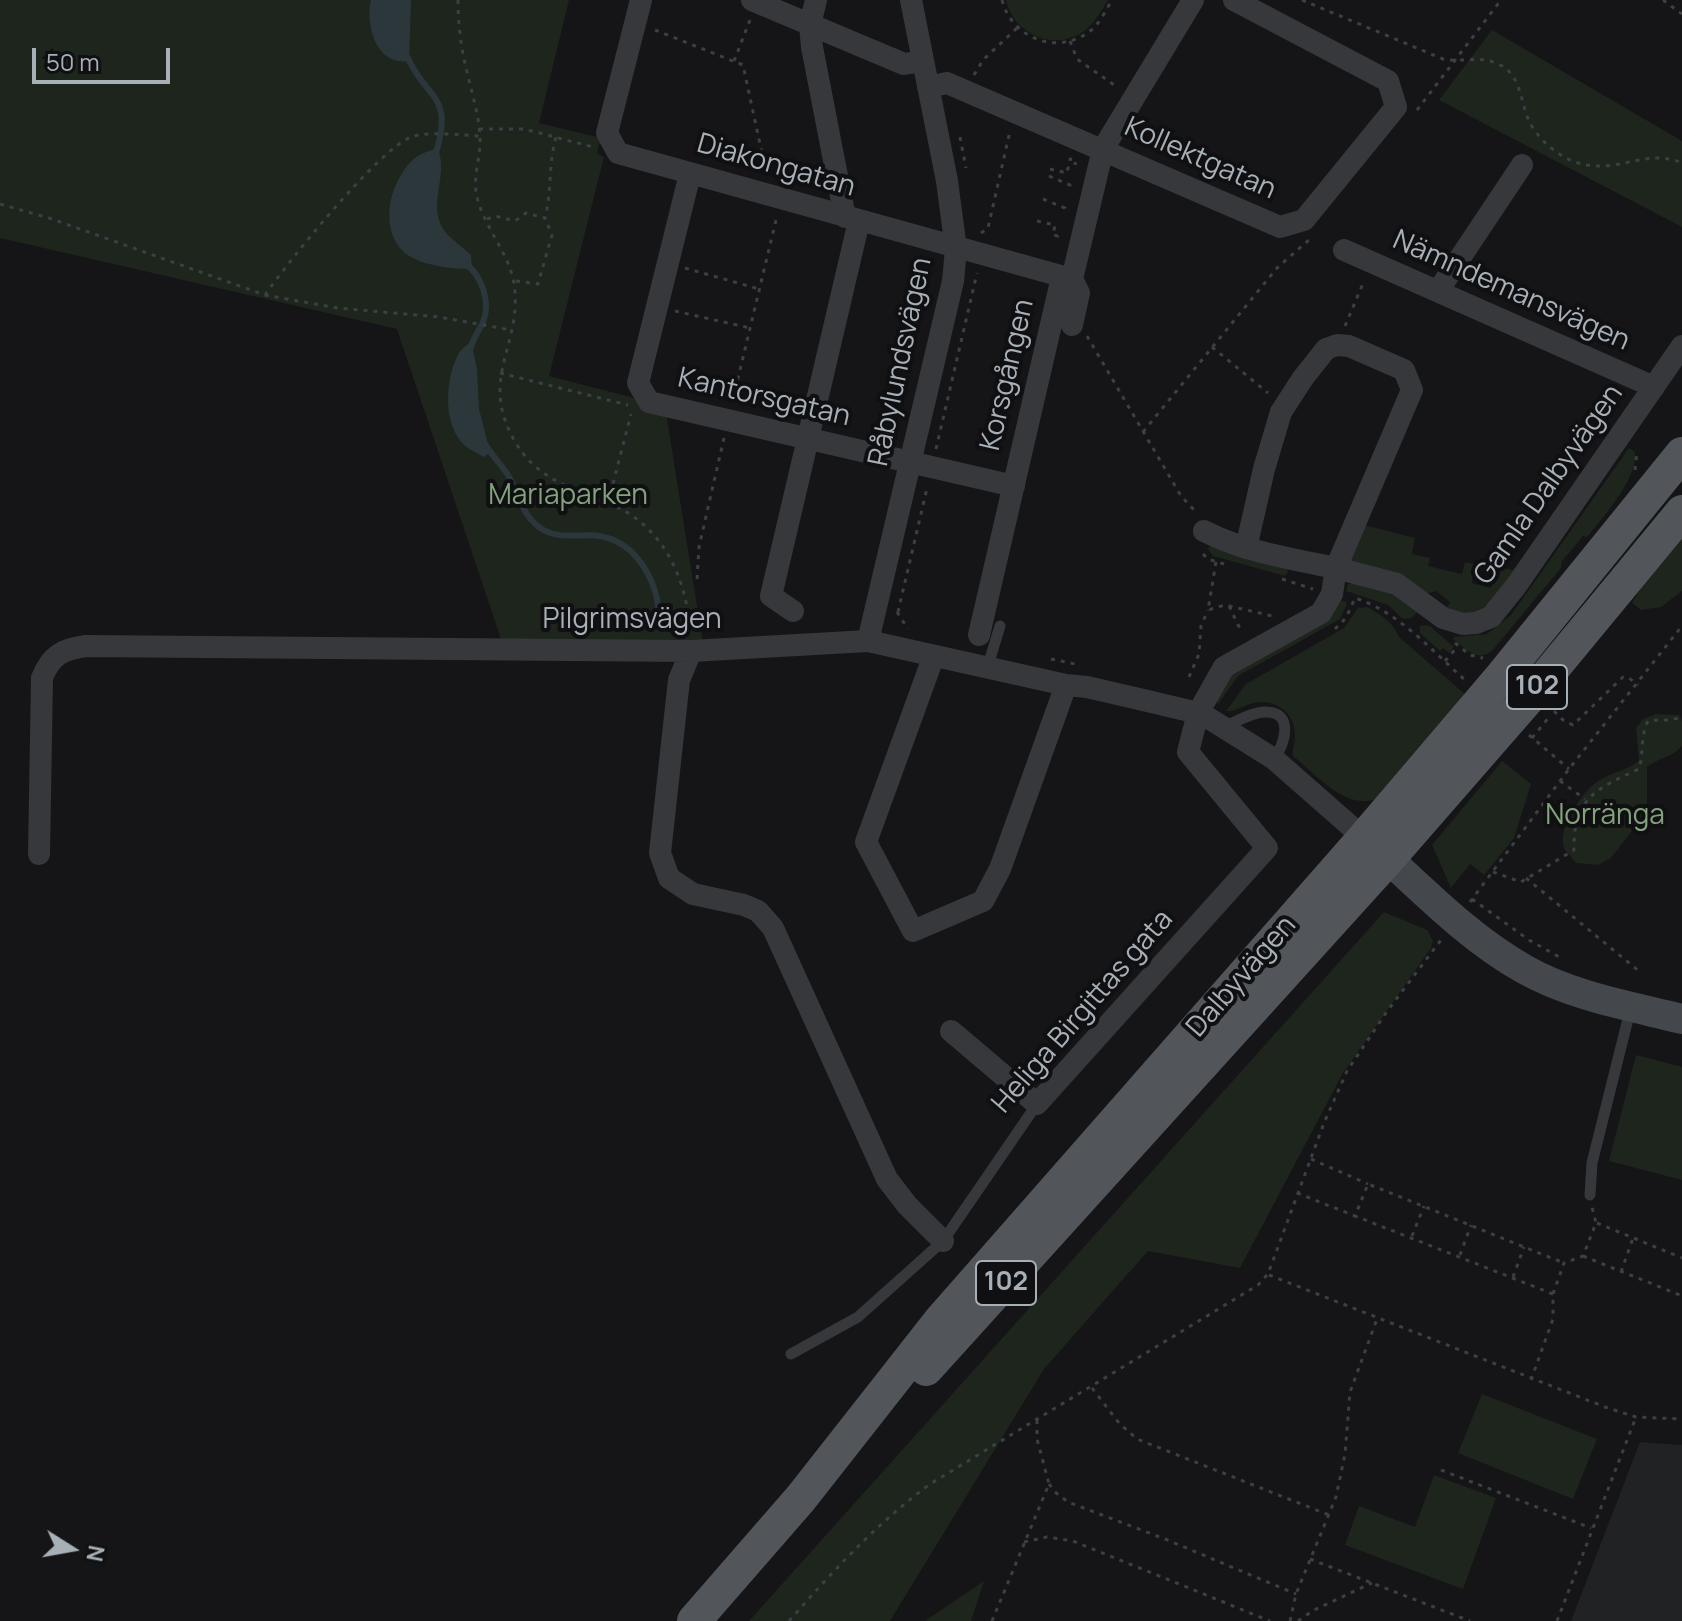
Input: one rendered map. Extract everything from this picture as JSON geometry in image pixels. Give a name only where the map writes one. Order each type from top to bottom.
[{"type":"main road","name":"Dalbyvägen","points":[[694,1621],[801,1498],[959,1336],[1376,848],[1502,676],[1682,454]]},
{"type":"main road","name":"Dalbyvägen","points":[[1376,848],[1531,695],[1682,512]]},
{"type":"street","points":[[613,144],[607,133],[641,0]]},
{"type":"street","points":[[793,611],[771,596],[808,438],[852,219],[812,47],[810,25],[816,0]]},
{"type":"street","name":"Råbylundsvägen","points":[[868,641],[887,610],[921,465],[953,281],[970,246],[928,87],[911,0]]},
{"type":"street","name":"Korsgången","points":[[979,635],[1067,278],[1103,149],[1193,0]]},
{"type":"street","name":"Kollektgatan","points":[[928,87],[947,83],[1280,227],[1291,225],[1304,220],[1396,107],[1388,81],[1234,0]]},
{"type":"street","points":[[754,1],[904,64],[923,61]]},
{"type":"street","name":"Diakongatan","points":[[613,144],[618,153],[852,219],[970,246],[1067,278]]},
{"type":"street","points":[[1438,291],[1522,165]]},
{"type":"street","name":"Kantorsgatan","points":[[690,174],[638,383],[649,402],[921,465]]},
{"type":"street","name":"Nämndemansvägen","points":[[1359,255],[1654,387]]},
{"type":"street","points":[[1067,278],[1079,293],[1080,331]]},
{"type":"street","points":[[1198,713],[1224,667],[1321,613],[1332,594],[1336,568],[1412,390],[1404,370],[1349,346],[1337,345],[1326,349],[1284,406],[1264,469],[1246,548]]},
{"type":"street","name":"Gamla Dalbyvägen","points":[[1204,531],[1246,548],[1381,577],[1397,584],[1450,621],[1476,623],[1491,617],[1516,586],[1682,346]]},
{"type":"street","name":"Korsgången","points":[[921,465],[1014,486]]},
{"type":"street","name":"Pilgrimsvägen","points":[[39,854],[42,678],[52,658],[71,648],[691,651],[868,641],[933,658],[1087,687],[1198,713],[1274,759],[1376,848]]},
{"type":"street","points":[[691,651],[679,680],[660,853],[669,878],[693,894],[758,911],[773,928],[887,1179],[907,1205],[943,1241]]},
{"type":"street","points":[[933,658],[866,842],[913,931],[983,901],[1000,869],[1066,685]]},
{"type":"street","name":"Heliga Birgittas gata","points":[[1037,1104],[1267,848],[1188,752],[1198,713]]},
{"type":"street","points":[[1376,848],[1464,909],[1525,970],[1570,988],[1682,1019]]},
{"type":"street","points":[[951,1031],[1037,1104]]},
{"type":"lane","points":[[987,669],[1000,626]]},
{"type":"lane","points":[[1223,727],[1263,712],[1274,713],[1281,720],[1286,734],[1283,747],[1274,759]]},
{"type":"lane","points":[[1590,1195],[1592,1163],[1631,1006]]},
{"type":"lane","name":"Heliga Birgittas gata","points":[[791,1354],[858,1317],[943,1241],[1037,1104]]},
{"type":"path","points":[[458,0],[462,47],[480,136],[475,187],[486,220],[514,281],[515,310],[499,388],[506,421],[525,457],[554,481],[608,503],[645,526],[659,541],[675,565],[687,599],[691,651]]},
{"type":"path","points":[[1002,0],[1005,12],[1017,28],[1036,40],[1058,43],[1091,31],[1112,0]]},
{"type":"path","points":[[1302,0],[1443,59],[1454,62],[1480,60],[1501,65],[1515,78],[1536,133],[1569,159],[1600,167],[1657,157],[1682,163]]},
{"type":"path","points":[[1663,0],[1682,14]]},
{"type":"path","points":[[734,61],[754,1]]},
{"type":"path","points":[[635,24],[743,65],[776,197],[759,289],[699,547],[697,579]]},
{"type":"path","points":[[964,90],[983,60],[1017,28]]},
{"type":"path","points":[[1070,41],[1079,61],[1135,96]]},
{"type":"path","points":[[909,631],[887,610],[921,465],[978,269],[970,246],[988,228],[1014,112]]},
{"type":"path","points":[[479,129],[513,128],[602,150],[613,144]]},
{"type":"path","points":[[265,295],[288,262],[380,161],[412,136],[480,136]]},
{"type":"path","points":[[514,281],[538,284],[552,235],[545,218],[550,198],[549,161],[556,137]]},
{"type":"path","points":[[1050,169],[1067,173],[1070,159],[1076,160],[1075,165]]},
{"type":"path","points":[[1049,176],[1070,185],[1069,189]]},
{"type":"path","points":[[1043,199],[1065,208],[1064,212]]},
{"type":"path","points":[[0,204],[49,218],[265,295],[338,308],[465,321],[511,330]]},
{"type":"path","points":[[486,220],[495,216],[515,221],[526,213],[545,218]]},
{"type":"path","points":[[1037,221],[1055,225],[1053,235],[1058,236],[1059,232]]},
{"type":"path","points":[[1291,225],[1359,255],[1337,345]]},
{"type":"path","points":[[668,263],[759,289]]},
{"type":"path","points":[[657,306],[750,328]]},
{"type":"path","points":[[1080,331],[1181,496],[1206,519],[1204,531]]},
{"type":"path","points":[[1212,347],[1284,406]]},
{"type":"path","points":[[500,373],[633,406],[608,503]]},
{"type":"path","points":[[1189,677],[1199,654],[1201,626],[1208,610],[1216,562]]},
{"type":"path","points":[[1327,633],[1341,625],[1355,598],[1388,613],[1474,688]]},
{"type":"path","points":[[1208,610],[1221,605],[1275,617]]},
{"type":"path","points":[[1229,606],[1242,633]]},
{"type":"path","points":[[789,1621],[851,1551],[891,1513],[930,1484],[1258,1285],[1268,1274],[1334,1100],[1356,1055],[1569,769],[1682,626]]},
{"type":"path","points":[[1444,662],[1458,646]]},
{"type":"path","points":[[1049,659],[1080,665]]},
{"type":"path","points":[[1553,712],[1573,725],[1623,677],[1638,685]]},
{"type":"path","points":[[1532,738],[1561,703]]},
{"type":"path","points":[[1493,872],[1521,882],[1574,850],[1574,828],[1585,799],[1639,769],[1644,753],[1642,731],[1648,721],[1674,720],[1682,716]]},
{"type":"path","points":[[1520,728],[1569,769]]},
{"type":"path","points":[[1560,781],[1585,799]]},
{"type":"path","points":[[1526,878],[1640,972]]},
{"type":"path","points":[[1464,909],[1568,962]]},
{"type":"path","points":[[1311,1159],[1564,1263],[1583,1256],[1682,1296]]},
{"type":"path","points":[[1355,1216],[1368,1184]]},
{"type":"path","points":[[1297,1193],[1553,1294]]},
{"type":"path","points":[[1583,1256],[1596,1223],[1590,1195]]},
{"type":"path","points":[[1411,1238],[1424,1206]]},
{"type":"path","points":[[1596,1223],[1682,1258]]},
{"type":"path","points":[[1459,1257],[1471,1225]]},
{"type":"path","points":[[1621,1272],[1633,1238]]},
{"type":"path","points":[[1512,1278],[1524,1247]]},
{"type":"path","points":[[1531,1380],[1553,1319],[1553,1294],[1564,1263]]},
{"type":"path","points":[[1268,1274],[1531,1380],[1636,1417],[1682,1419]]},
{"type":"path","points":[[1290,1621],[1296,1594],[1329,1515],[1342,1472],[1350,1392],[1377,1319]]},
{"type":"path","points":[[1092,1388],[1119,1423],[1137,1439],[1329,1515]]},
{"type":"path","points":[[1557,1621],[1636,1417]]},
{"type":"path","points":[[1037,1418],[1037,1439],[1049,1484],[1068,1502],[1296,1594]]},
{"type":"path","points":[[1441,1470],[1591,1528]]},
{"type":"path","points":[[992,1621],[1049,1484]]},
{"type":"path","points":[[1024,1542],[1047,1537],[1073,1541],[1270,1621]]},
{"type":"path","points":[[1310,1559],[1470,1621]]},
{"type":"path","points":[[1298,1621],[1314,1610],[1372,1583]]},
{"type":"shaded area","points":[[371,0],[411,0],[409,61],[388,57],[375,42],[370,21]]},
{"type":"shaded area","points":[[437,148],[441,167],[437,198],[439,219],[446,233],[471,255],[472,269],[424,263],[400,248],[393,236],[390,208],[398,180],[415,158]]},
{"type":"shaded area","points":[[471,341],[477,369],[479,409],[490,452],[484,457],[459,439],[450,420],[448,396],[451,373],[460,351]]},
{"type":"shaded area","points":[[1640,1442],[1682,1445],[1682,1621],[1571,1621]]},
{"type":"green space","name":"Mariaparken","points":[[0,0],[569,0],[539,123],[601,138],[597,153],[604,157],[549,376],[665,406],[704,650],[502,642],[397,329],[0,238]]},
{"type":"green space","points":[[1006,0],[1108,0],[1085,31],[1068,39],[1057,40],[1045,39],[1025,29],[1016,21]]},
{"type":"green space","points":[[1492,30],[1682,141],[1682,227],[1439,100]]},
{"type":"green space","points":[[1629,448],[1635,452],[1634,462],[1618,497],[1587,537],[1583,536],[1562,561],[1561,568],[1492,651],[1477,655],[1454,640],[1453,637],[1487,634],[1511,615]]},
{"type":"green space","points":[[1364,525],[1415,538],[1412,554],[1430,558],[1428,566],[1462,574],[1465,562],[1474,564],[1472,583],[1491,588],[1498,567],[1518,571],[1492,606],[1475,615],[1445,610],[1450,602],[1436,591],[1426,594],[1351,565],[1351,555]]},
{"type":"green space","points":[[1682,535],[1682,591],[1661,607],[1641,610],[1632,603],[1650,573]]},
{"type":"green space","points":[[1210,544],[1287,569],[1288,572],[1285,576],[1213,556],[1208,549]]},
{"type":"green space","points":[[1361,583],[1392,592],[1417,612],[1412,618],[1403,619],[1388,605],[1346,591],[1348,584]]},
{"type":"green space","points":[[1337,600],[1347,604],[1340,619],[1238,676],[1218,704],[1215,700],[1220,682]]},
{"type":"green space","points":[[1368,607],[1386,619],[1399,637],[1466,695],[1374,800],[1363,801],[1330,788],[1293,756],[1294,727],[1281,708],[1258,702],[1226,711],[1246,684],[1344,628],[1358,608]]},
{"type":"green space","points":[[1420,626],[1430,626],[1454,647],[1449,653],[1443,648],[1440,651],[1420,633]]},
{"type":"green space","name":"Norränga","points":[[1656,714],[1679,715],[1682,721],[1682,746],[1647,767],[1647,804],[1639,822],[1611,858],[1598,865],[1576,863],[1565,849],[1563,839],[1568,820],[1585,793],[1598,781],[1639,761],[1636,728],[1643,719]]},
{"type":"green space","points":[[1502,761],[1531,784],[1514,838],[1484,875],[1470,864],[1451,888],[1432,845]]},
{"type":"green space","points":[[1384,912],[1427,930],[1433,941],[1431,948],[1343,1073],[1240,1268],[1148,1251],[1044,1369],[890,1621],[749,1621]]},
{"type":"green space","points":[[1636,1055],[1682,1067],[1682,1180],[1609,1161]]},
{"type":"green space","points":[[1482,1394],[1597,1439],[1573,1499],[1458,1453]]},
{"type":"green space","points":[[1434,1475],[1496,1498],[1463,1589],[1345,1545],[1359,1506],[1415,1527]]},
{"type":"green space","points":[[984,1581],[971,1621],[925,1621]]},
{"type":"waterway","points":[[407,56],[440,107],[441,133],[436,153]]},
{"type":"waterway","points":[[466,264],[481,283],[486,307],[470,351]]},
{"type":"waterway","points":[[486,445],[508,475],[528,516],[539,527],[553,534],[599,536],[613,540],[635,556],[644,567],[655,592],[659,619]]}]
